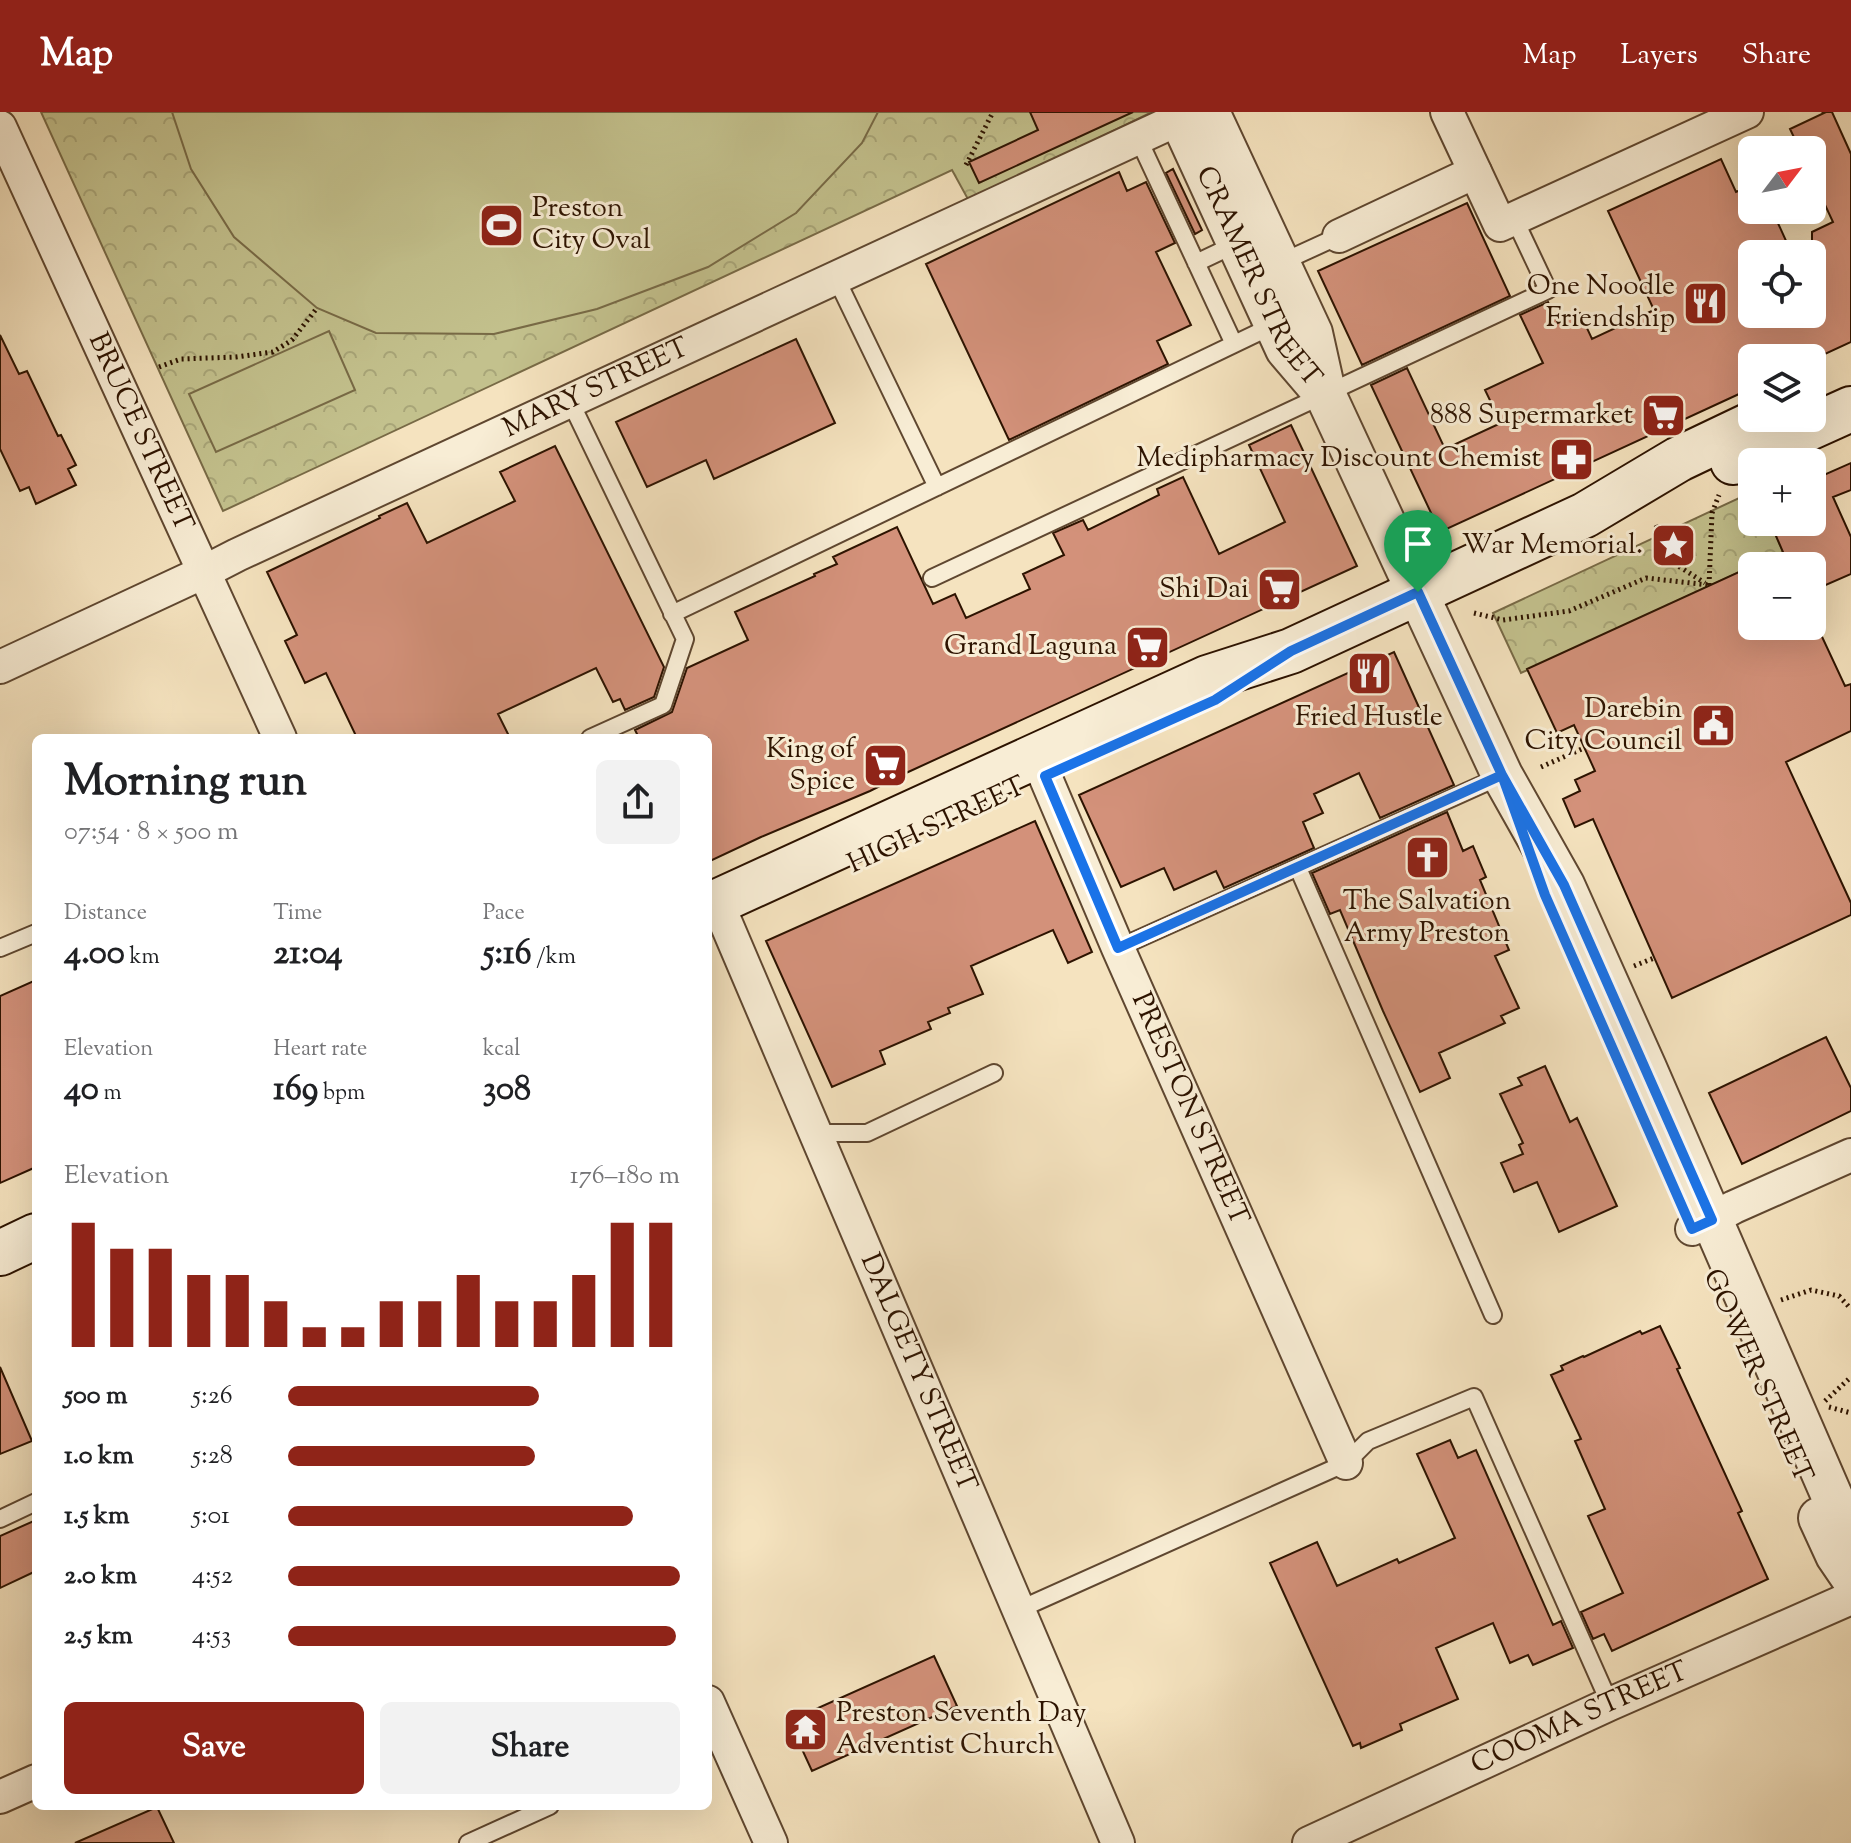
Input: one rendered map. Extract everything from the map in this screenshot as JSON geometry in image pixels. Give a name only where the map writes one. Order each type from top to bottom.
[{"type":"main road","points":[[1826,391],[1851,379]]},
{"type":"main road","name":"HIGH STREET","points":[[1585,515],[1697,479],[1851,409]]},
{"type":"main road","name":"HIGH STREET","points":[[715,915],[1040,766],[1207,678],[1291,651],[1585,515],[1679,459],[1738,431]]},
{"type":"main road","points":[[0,1228],[32,1213]]},
{"type":"main road","points":[[0,1253],[32,1238]]},
{"type":"street","points":[[1447,112],[1500,225],[1747,112]]},
{"type":"street","name":"MARY STREET","points":[[0,667],[1190,114]]},
{"type":"street","name":"CRAMER STREET","points":[[1190,114],[1238,244],[1286,349],[1326,396]]},
{"type":"street","name":"CRAMER STREET","points":[[1190,114],[1280,263],[1312,333],[1326,396],[1418,592]]},
{"type":"street","name":"BRUCE STREET","points":[[0,127],[278,734]]},
{"type":"street","points":[[1339,236],[1475,172]]},
{"type":"street","name":"GOWER STREET","points":[[1418,592],[1502,775],[1564,885],[1836,1555],[1851,1577]]},
{"type":"street","name":"PRESTON STREET","points":[[1040,766],[1346,1463]]},
{"type":"street","name":"DALGETY STREET","points":[[715,915],[816,1133],[1118,1843]]},
{"type":"street","points":[[1702,1224],[1851,1155]]},
{"type":"street","name":"GOWER STREET","points":[[1702,1224],[1851,1540]]},
{"type":"street","name":"COOMA STREET","points":[[1309,1843],[1610,1704],[1851,1598]]},
{"type":"street","points":[[712,1722],[771,1843]]},
{"type":"street","points":[[0,1797],[32,1783]]},
{"type":"lane","points":[[1138,138],[1234,344]]},
{"type":"lane","points":[[932,578],[1548,290],[1514,218]]},
{"type":"lane","points":[[1280,263],[1339,236]]},
{"type":"lane","points":[[1196,263],[1238,244]]},
{"type":"lane","points":[[836,278],[937,487]]},
{"type":"lane","points":[[672,614],[1275,325]]},
{"type":"lane","points":[[570,401],[685,639],[663,705],[599,734]]},
{"type":"lane","points":[[1118,948],[1502,775]]},
{"type":"lane","points":[[1298,868],[1493,1315]]},
{"type":"lane","points":[[0,948],[32,935]]},
{"type":"lane","points":[[816,1133],[867,1133],[994,1073]]},
{"type":"lane","points":[[1018,1610],[1346,1463],[1368,1441],[1474,1397],[1610,1704]]},
{"type":"lane","points":[[0,1519],[32,1504]]},
{"type":"lane","points":[[468,1843],[541,1810]]},
{"type":"path","points":[[966,165],[993,112]]},
{"type":"path","points":[[159,367],[181,359],[273,352],[292,340],[317,308]]},
{"type":"path","points":[[1709,585],[1712,513],[1719,495]]},
{"type":"path","points":[[1656,525],[1675,564],[1709,585]]},
{"type":"path","points":[[1474,613],[1503,620],[1569,611],[1646,578],[1709,585]]},
{"type":"path","points":[[1541,767],[1584,748]]},
{"type":"path","points":[[1630,968],[1654,958]]},
{"type":"path","points":[[1776,1302],[1811,1290],[1839,1296],[1851,1309]]},
{"type":"path","points":[[1851,1377],[1821,1405],[1851,1413]]},
{"type":"green space","name":"Preston City Oval","points":[[41,112],[1152,112],[969,201],[952,170],[223,511]]},
{"type":"green space","name":"Preston City Oval","points":[[172,112],[878,112],[862,143],[796,213],[708,267],[597,309],[494,334],[376,333],[317,308],[234,237],[191,169]]},
{"type":"green space","points":[[329,331],[355,390],[216,452],[189,394]]},
{"type":"green space","points":[[1738,499],[1738,536],[1776,536],[1783,552],[1738,552],[1738,573],[1521,673],[1493,613]]},
{"type":"building","points":[[1030,112],[1133,112],[979,183],[969,162],[1038,130]]},
{"type":"building","points":[[1832,112],[1851,154],[1851,342],[1826,354],[1826,344],[1738,344],[1738,394],[1440,532],[1371,385],[1407,368],[1445,449],[1501,423],[1485,390],[1543,363],[1520,315],[1548,302],[1558,323],[1580,313],[1592,339],[1654,310],[1608,211],[1721,159],[1738,191],[1738,224],[1778,224],[1786,240],[1738,240],[1738,328],[1826,328],[1826,240],[1812,240],[1812,232],[1833,222],[1826,207],[1826,136],[1793,136],[1790,129]]},
{"type":"building","points":[[1173,169],[1202,230],[1195,234],[1166,173]]},
{"type":"building","points":[[1119,172],[1127,191],[1146,182],[1175,243],[1156,252],[1191,325],[1157,341],[1168,364],[1009,440],[926,264]]},
{"type":"building","points":[[1467,203],[1510,296],[1362,365],[1318,271]]},
{"type":"building","points":[[0,335],[19,374],[27,371],[58,436],[61,435],[76,465],[68,469],[76,485],[36,504],[29,487],[20,491],[0,449]]},
{"type":"building","points":[[796,339],[835,423],[714,479],[706,460],[647,487],[616,422]]},
{"type":"building","points":[[1291,425],[1357,566],[870,791],[712,860],[712,734],[637,734],[635,730],[672,712],[687,668],[748,640],[735,612],[815,576],[837,564],[833,557],[897,527],[933,604],[955,594],[966,618],[1030,589],[1023,574],[1064,555],[1053,533],[1083,520],[1088,530],[1159,495],[1157,489],[1183,477],[1219,554],[1285,522],[1249,445]]},
{"type":"building","points":[[555,446],[664,667],[654,697],[625,710],[620,699],[613,702],[596,668],[498,714],[508,734],[355,734],[326,673],[305,683],[285,641],[297,635],[267,572],[407,503],[427,543],[515,501],[500,472]]},
{"type":"building","points":[[1851,463],[1851,490],[1833,497],[1851,537],[1851,574],[1826,585],[1826,552],[1783,552],[1776,536],[1826,536],[1826,474]]},
{"type":"building","name":"Darebin City Council","points":[[1738,572],[1738,640],[1824,640],[1845,686],[1851,684],[1851,731],[1786,762],[1851,903],[1851,915],[1672,998],[1593,819],[1575,827],[1563,799],[1580,791],[1575,780],[1595,771],[1574,725],[1557,733],[1527,669]]},
{"type":"building","points":[[1394,652],[1454,785],[1380,818],[1359,773],[1314,794],[1323,813],[1303,822],[1314,848],[1224,888],[1216,871],[1174,890],[1164,868],[1121,887],[1079,795]]},
{"type":"building","points":[[1447,812],[1463,851],[1473,846],[1486,877],[1480,880],[1509,950],[1495,956],[1519,1008],[1501,1016],[1505,1023],[1439,1053],[1450,1078],[1420,1092],[1340,910],[1330,914],[1312,873]]},
{"type":"building","points":[[1035,821],[1092,952],[1068,963],[1053,930],[971,966],[983,994],[948,1008],[950,1013],[928,1022],[931,1029],[880,1051],[885,1064],[832,1087],[766,941]]},
{"type":"building","points":[[32,982],[32,1169],[0,1183],[0,996]]},
{"type":"building","points":[[1826,1037],[1851,1088],[1851,1111],[1742,1164],[1709,1093]]},
{"type":"building","points":[[1545,1066],[1570,1122],[1577,1118],[1617,1206],[1559,1232],[1537,1182],[1514,1192],[1501,1163],[1523,1154],[1519,1145],[1523,1143],[1500,1094],[1522,1085],[1518,1078]]},
{"type":"building","points":[[1660,1326],[1742,1511],[1738,1513],[1768,1579],[1612,1651],[1604,1634],[1593,1639],[1581,1612],[1623,1593],[1588,1516],[1605,1509],[1575,1441],[1581,1439],[1551,1375],[1563,1370],[1561,1366],[1583,1356],[1640,1331],[1642,1334]]},
{"type":"building","points":[[0,1367],[32,1441],[0,1454]]},
{"type":"building","points":[[1450,1440],[1458,1458],[1476,1450],[1553,1625],[1561,1621],[1573,1648],[1533,1665],[1528,1655],[1510,1663],[1493,1623],[1436,1648],[1458,1699],[1400,1724],[1402,1730],[1361,1748],[1360,1743],[1353,1746],[1270,1563],[1317,1542],[1337,1586],[1397,1559],[1399,1563],[1455,1538],[1417,1454]]},
{"type":"building","points":[[32,1522],[32,1573],[0,1588],[0,1536]]},
{"type":"building","points":[[934,1656],[957,1706],[812,1771],[789,1721]]},
{"type":"building","points":[[150,1810],[158,1810],[174,1843],[75,1843]]},
{"type":"place","name":"Preston City Oval","points":[[501,225]]},
{"type":"place","name":"One Noodle Friendship","points":[[1706,303]]},
{"type":"place","name":"888 Supermarket","points":[[1664,416]]},
{"type":"place","name":"Medipharmacy Discount Chemist","points":[[1572,459]]},
{"type":"place","name":"War Memorial.","points":[[1674,546]]},
{"type":"place","name":"Shi Dai","points":[[1280,590]]},
{"type":"place","name":"Grand Laguna","points":[[1148,647]]},
{"type":"place","name":"Fried Hustle","points":[[1369,674]]},
{"type":"place","name":"Darebin City Council","points":[[1713,726]]},
{"type":"place","name":"King of Spice","points":[[886,766]]},
{"type":"place","name":"The Salvation Army Preston","points":[[1427,857]]},
{"type":"place","name":"Preston Seventh Day Adventist Church","points":[[805,1730]]},
{"type":"route","points":[[1418,592],[1291,651],[1215,700],[1045,776],[1118,948],[1502,775],[1564,885],[1712,1220],[1692,1229],[1545,895],[1502,775],[1418,592]]}]
